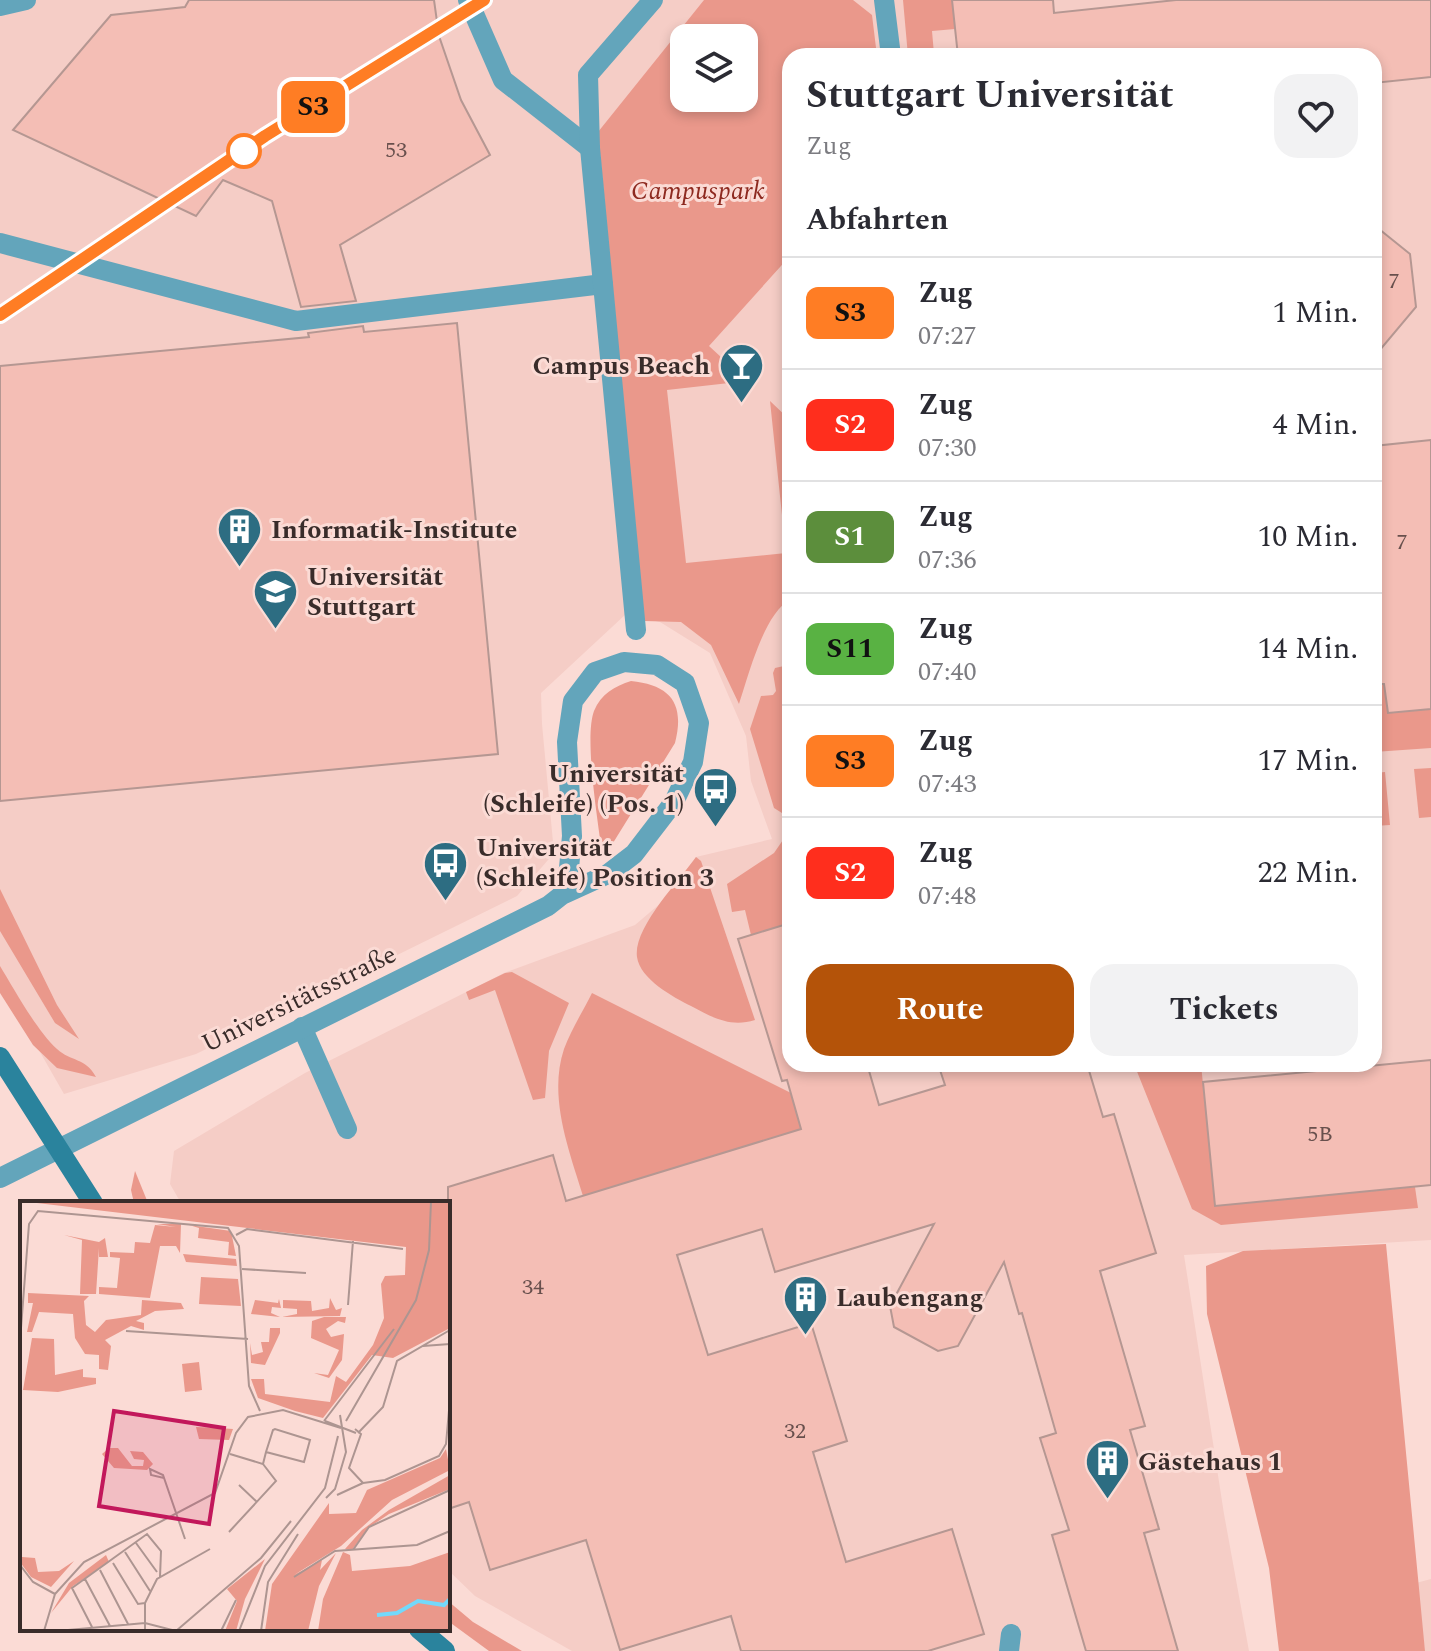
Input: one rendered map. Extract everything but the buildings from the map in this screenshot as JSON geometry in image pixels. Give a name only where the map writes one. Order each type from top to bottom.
[{"type":"street","points":[[0,6],[26,0]]},
{"type":"street","points":[[468,0],[503,80],[590,148]]},
{"type":"street","points":[[636,630],[590,148],[588,75],[653,0]]},
{"type":"street","points":[[884,0],[890,48]]},
{"type":"street","points":[[0,243],[296,321],[603,284]]},
{"type":"street","name":"Universitätsstraße","points":[[0,1178],[548,906],[562,895],[608,874],[634,854],[674,802],[693,762],[699,723],[685,683],[657,665],[624,662],[595,672],[573,701],[567,742],[572,836],[562,895]]},
{"type":"street","points":[[302,1027],[347,1129]]},
{"type":"street","points":[[0,1057],[92,1201]]},
{"type":"street","points":[[421,1631],[445,1651]]},
{"type":"shaded area","name":"Universität Stuttgart","points":[[0,0],[1431,0],[1431,1240],[1184,1255],[1224,1514],[1249,1651],[572,1651],[475,1596],[450,1572],[450,1201],[180,1201],[170,1184],[174,1151],[305,1073],[504,973],[635,925],[662,902],[696,857],[772,839],[751,781],[746,736],[710,653],[660,622],[626,614],[541,693],[554,853],[517,896],[196,1054],[64,1094],[0,982]]},
{"type":"shaded area","points":[[1431,1579],[1431,1651],[1425,1651],[1416,1583]]},
{"type":"green space","name":"Campuspark","points":[[704,0],[853,0],[872,15],[876,48],[782,48],[782,265],[709,346],[747,381],[667,390],[686,563],[782,553],[782,606],[765,632],[739,704],[711,645],[681,622],[644,621],[598,132],[670,42],[670,112],[758,112],[758,24],[685,24]]},
{"type":"green space","points":[[903,0],[952,0],[955,29],[932,31],[933,48],[907,48]]},
{"type":"green space","name":"Campuspark","points":[[770,401],[782,412],[782,515]]},
{"type":"green space","points":[[782,666],[782,813],[774,808],[750,729],[761,696],[773,695],[776,691],[775,668]]},
{"type":"green space","points":[[631,681],[656,687],[672,699],[678,729],[675,743],[608,851],[602,853],[593,780],[591,724],[594,711],[605,695]]},
{"type":"green space","points":[[1382,684],[1388,713],[1431,709],[1431,748],[1382,751]]},
{"type":"green space","points":[[1431,768],[1431,817],[1419,818],[1414,769]]},
{"type":"green space","points":[[1382,772],[1385,772],[1390,825],[1382,826]]},
{"type":"green space","points":[[782,841],[782,925],[751,935],[745,910],[732,912],[727,884],[774,853]]},
{"type":"green space","points":[[696,857],[701,861],[755,1020],[737,1023],[706,1014],[658,986],[639,965],[638,945],[649,919]]},
{"type":"green space","points":[[0,889],[57,1005],[79,1039],[55,1023],[0,931]]},
{"type":"green space","points":[[0,966],[49,1041],[62,1053],[87,1066],[96,1077],[57,1068],[33,1045],[0,993]]},
{"type":"green space","points":[[512,972],[569,1003],[549,1051],[545,1098],[533,1100],[495,990],[469,1000],[466,992]]},
{"type":"green space","points":[[592,993],[791,1093],[801,1129],[583,1196],[562,1123],[558,1086],[564,1049]]},
{"type":"green space","points":[[1137,1072],[1202,1072],[1215,1206],[1415,1187],[1418,1208],[1221,1225],[1192,1209]]},
{"type":"green space","points":[[135,1171],[147,1201],[134,1201],[131,1190]]},
{"type":"green space","points":[[1386,1244],[1425,1651],[1279,1651],[1269,1568],[1207,1314],[1206,1266],[1243,1251]]},
{"type":"green space","points":[[450,1603],[473,1622],[522,1651],[489,1651],[450,1622]]},
{"type":"train","name":"S3","points":[[0,315],[265,136],[484,0]]},
{"type":"place","name":"Campus Beach","points":[[741,405]]},
{"type":"place","name":"Informatik-Institute","points":[[240,569]]},
{"type":"place","name":"Universität Stuttgart","points":[[276,631]]},
{"type":"place","name":"Universität (Schleife) (Pos. 1)","points":[[715,828]]},
{"type":"place","name":"Universität (Schleife) Position 3","points":[[445,902]]},
{"type":"place","name":"Laubengang","points":[[805,1337]]},
{"type":"place","name":"Gästehaus 1","points":[[1107,1501]]}]
